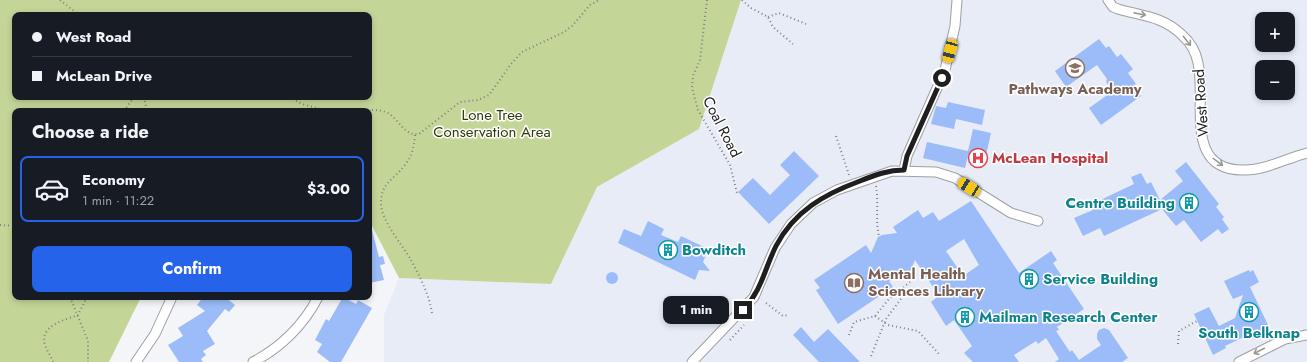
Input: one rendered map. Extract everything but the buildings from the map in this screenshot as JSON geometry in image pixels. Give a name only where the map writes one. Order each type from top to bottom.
[{"type":"street","points":[[904,170],[907,156],[945,70],[955,26],[957,0]]},
{"type":"street","name":"West Road","points":[[1108,0],[1113,7],[1118,9],[1150,16],[1164,22],[1182,35],[1190,45],[1200,70],[1199,116],[1202,136],[1206,150],[1219,163],[1230,169],[1250,170],[1307,153]]},
{"type":"street","points":[[692,362],[754,297],[778,244],[798,216],[821,198],[837,190],[882,173],[904,170],[936,172],[949,175],[987,197],[1004,209],[1038,221]]},
{"type":"street","points":[[137,362],[155,334],[171,300]]},
{"type":"street","points":[[253,362],[274,350],[288,337],[307,315],[316,300]]},
{"type":"street","points":[[1238,362],[1285,339],[1307,335]]},
{"type":"path","points":[[60,0],[75,12]]},
{"type":"path","points":[[415,135],[426,130],[460,102],[484,99],[490,95],[511,64],[522,52],[572,26],[580,15],[599,0]]},
{"type":"path","name":"Coal Road","points":[[707,0],[700,60],[693,76],[692,88],[698,110],[730,165],[737,193]]},
{"type":"path","points":[[742,0],[751,8],[768,17],[773,27],[793,44]]},
{"type":"path","points":[[768,17],[779,13],[806,24]]},
{"type":"path","points":[[295,100],[316,108]]},
{"type":"path","points":[[372,110],[386,112],[403,128],[415,135]]},
{"type":"path","points":[[415,135],[411,156],[404,167],[389,180],[382,193],[381,205],[384,216],[411,260],[430,298],[432,313]]},
{"type":"path","points":[[836,136],[849,175]]},
{"type":"path","points":[[876,185],[878,201],[877,228],[880,236]]},
{"type":"path","points":[[0,225],[12,226]]},
{"type":"path","points":[[849,335],[854,322],[875,316],[889,299],[910,282]]},
{"type":"path","points":[[900,290],[918,294]]},
{"type":"path","points":[[871,356],[884,324],[906,292]]},
{"type":"path","points":[[71,300],[88,341],[88,362]]},
{"type":"path","points":[[53,362],[45,344],[44,335],[48,328],[78,315],[86,300]]},
{"type":"path","points":[[766,302],[783,316],[789,315]]},
{"type":"path","points":[[875,316],[884,324],[896,328],[918,331],[939,354]]},
{"type":"path","points":[[1178,344],[1179,331],[1197,321]]},
{"type":"path","points":[[730,340],[744,325]]},
{"type":"shaded area","name":"McLean Hospital","points":[[741,0],[1307,0],[1307,362],[384,362],[384,315],[399,278],[551,284],[597,187],[699,129]]},
{"type":"green space","name":"Lone Tree Conservation Area","points":[[0,0],[741,0],[699,129],[597,187],[551,284],[399,278],[372,226],[372,108],[12,108],[12,300],[140,300],[109,362],[0,362]]},
{"type":"place","name":"Pathways Academy","points":[[1075,68]]},
{"type":"place","name":"McLean Hospital","points":[[978,158]]},
{"type":"place","name":"Centre Building","points":[[1189,203]]},
{"type":"place","name":"Bowditch","points":[[668,250]]},
{"type":"place","name":"Service Building","points":[[1029,279]]},
{"type":"place","name":"Mental Health Sciences Library","points":[[854,283]]},
{"type":"place","name":"South Belknap","points":[[1249,312]]},
{"type":"place","name":"Mailman Research Center","points":[[965,317]]},
{"type":"route","points":[[743,310],[758,292],[775,248],[785,231],[798,216],[813,203],[837,190],[892,170],[904,170],[907,156],[942,78]]}]
